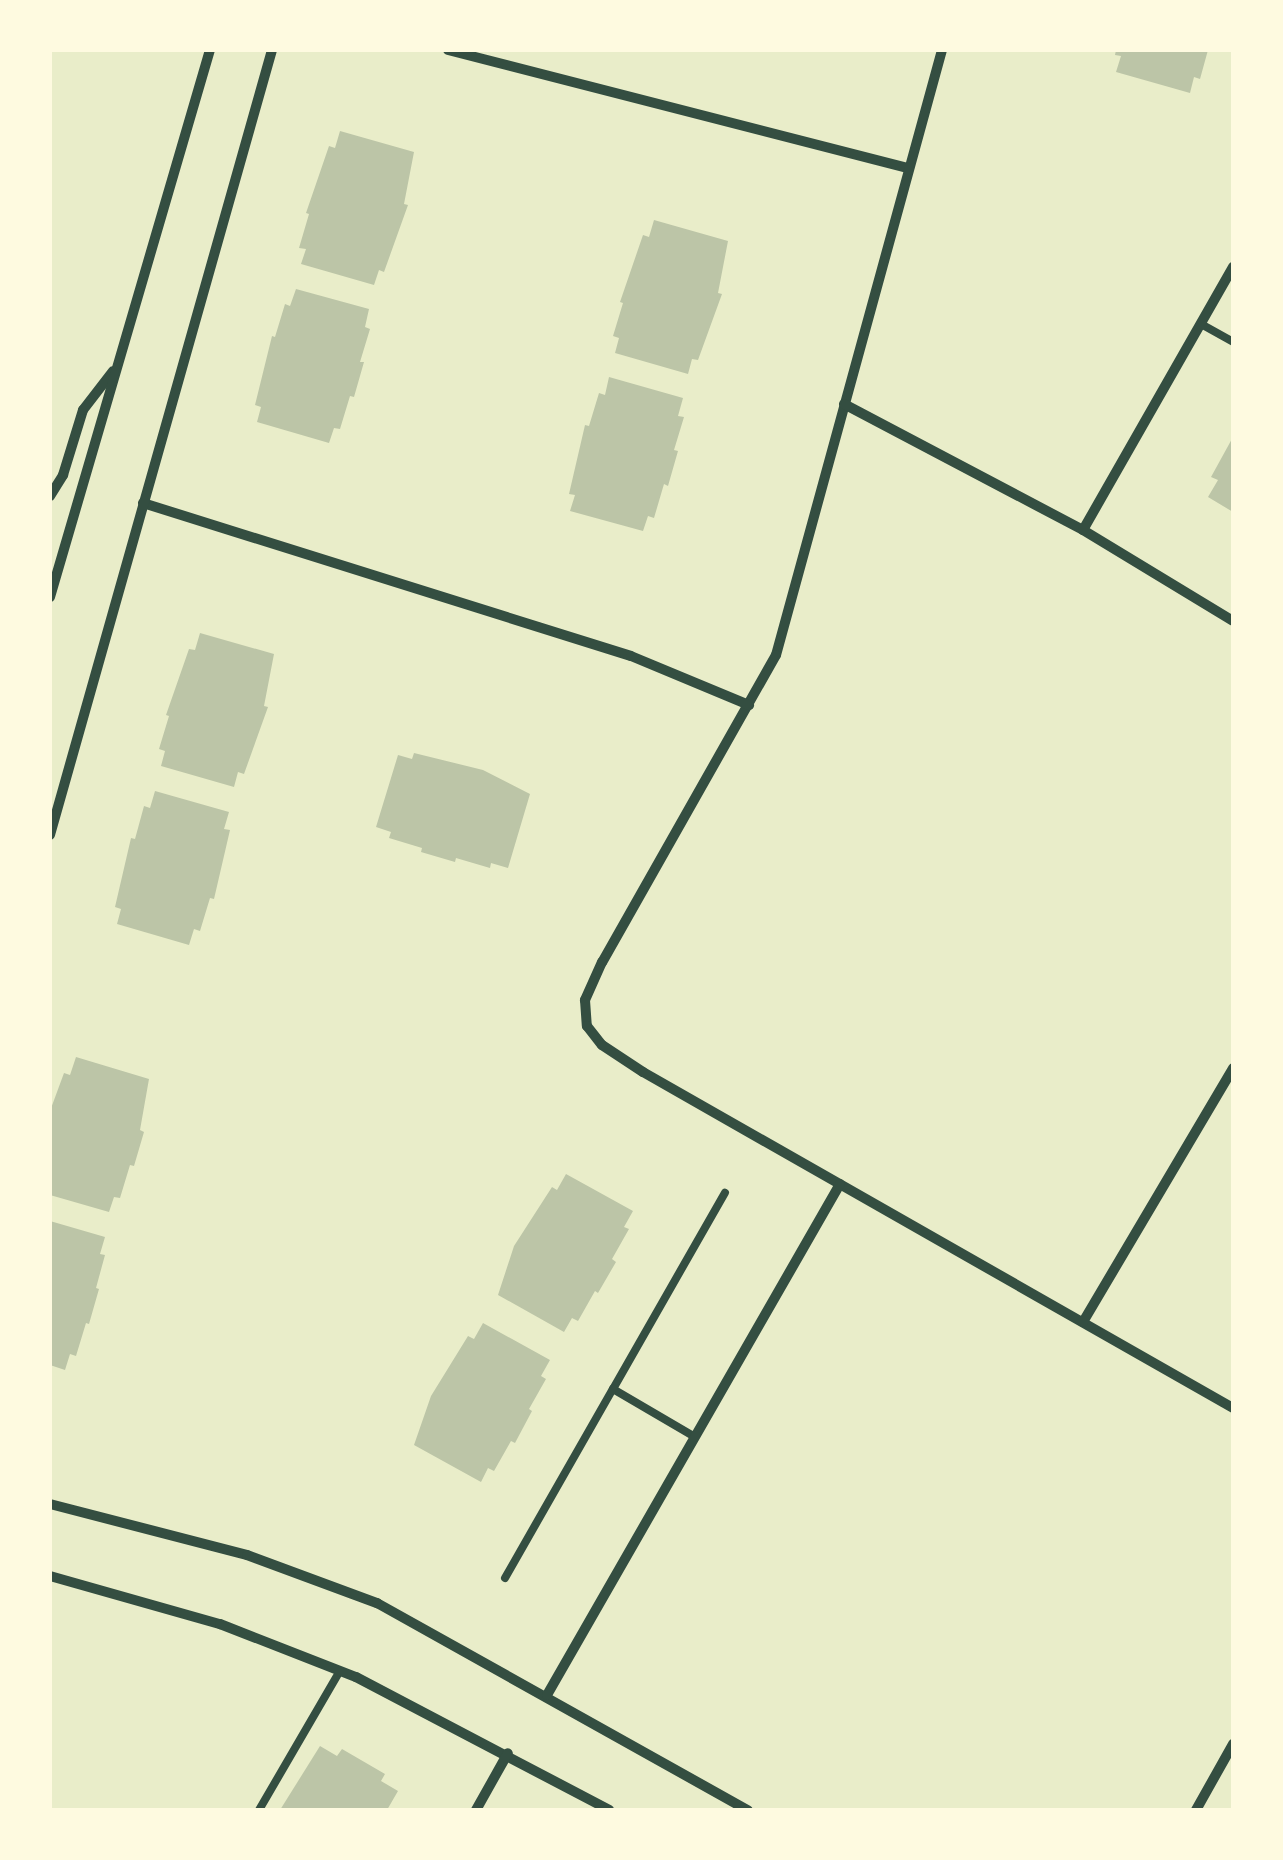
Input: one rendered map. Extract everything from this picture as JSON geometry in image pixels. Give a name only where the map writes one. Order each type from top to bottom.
[{"type":"street","points":[[50,596],[210,50]]},
{"type":"street","points":[[50,835],[272,50]]},
{"type":"street","points":[[448,50],[909,168]]},
{"type":"street","points":[[942,50],[776,656],[602,962],[585,1000],[587,1026],[602,1045],[642,1072],[1233,1408]]},
{"type":"street","points":[[1083,530],[1233,268]]},
{"type":"street","points":[[50,496],[63,475],[83,410],[116,367]]},
{"type":"street","points":[[844,404],[1083,530],[1233,621]]},
{"type":"street","points":[[143,503],[631,656],[750,704]]},
{"type":"street","points":[[1083,1322],[1233,1068]]},
{"type":"street","points":[[546,1695],[840,1184]]},
{"type":"street","points":[[50,1504],[247,1555],[377,1603],[748,1810]]},
{"type":"street","points":[[50,1576],[220,1624],[340,1671],[508,1754],[609,1810]]},
{"type":"street","points":[[1196,1810],[1233,1744]]},
{"type":"street","points":[[476,1810],[508,1754]]},
{"type":"lane","points":[[1201,324],[1233,342]]},
{"type":"lane","points":[[505,1578],[725,1193]]},
{"type":"lane","points":[[613,1390],[695,1437]]},
{"type":"lane","points":[[259,1810],[340,1671]]},
{"type":"building","points":[[1116,50],[1208,50],[1200,79],[1194,77],[1190,93],[1116,72],[1121,56],[1115,55]]},
{"type":"building","points":[[340,131],[414,152],[404,204],[408,205],[384,272],[379,270],[374,285],[301,264],[306,249],[299,248],[309,214],[306,213],[329,146],[335,148]]},
{"type":"building","points":[[654,220],[728,241],[718,293],[722,294],[698,360],[692,359],[688,374],[615,353],[619,338],[613,336],[623,303],[620,302],[643,235],[649,237]]},
{"type":"building","points":[[296,289],[369,309],[365,327],[370,329],[354,397],[350,396],[340,429],[334,428],[329,443],[257,422],[261,407],[255,405],[272,336],[275,337],[285,304],[290,306]]},
{"type":"building","points":[[609,377],[683,398],[678,416],[684,417],[668,486],[664,484],[654,518],[648,516],[643,531],[570,511],[575,495],[569,494],[585,425],[589,426],[599,393],[605,395]]},
{"type":"building","points":[[1233,437],[1233,512],[1208,497],[1218,480],[1211,477]]},
{"type":"building","points":[[200,633],[274,654],[264,706],[268,707],[244,774],[238,772],[234,787],[161,766],[165,751],[159,749],[169,716],[166,715],[189,649],[195,650]]},
{"type":"building","points":[[414,753],[483,770],[530,794],[508,868],[491,863],[490,868],[456,858],[455,862],[421,852],[422,848],[389,838],[391,832],[376,827],[398,755],[412,759]]},
{"type":"building","points":[[155,791],[229,812],[224,829],[230,830],[214,899],[210,898],[200,931],[194,929],[189,945],[117,924],[121,909],[115,907],[131,838],[135,839],[144,806],[150,808]]},
{"type":"building","points":[[76,1057],[149,1079],[140,1130],[144,1132],[134,1166],[130,1165],[120,1198],[114,1197],[109,1212],[50,1195],[50,1111],[64,1073],[70,1075]]},
{"type":"building","points":[[566,1174],[633,1211],[624,1227],[629,1229],[612,1259],[616,1262],[578,1321],[572,1318],[564,1332],[498,1295],[514,1246],[552,1187],[557,1190]]},
{"type":"building","points":[[50,1221],[105,1237],[100,1254],[105,1255],[96,1288],[99,1289],[89,1324],[86,1323],[76,1356],[70,1354],[65,1370],[50,1365]]},
{"type":"building","points":[[483,1323],[550,1360],[541,1376],[546,1379],[515,1443],[511,1441],[494,1471],[488,1468],[481,1482],[414,1445],[431,1396],[468,1336],[474,1339]]},
{"type":"building","points":[[320,1746],[337,1756],[342,1749],[385,1774],[381,1781],[398,1791],[387,1810],[280,1810]]}]
